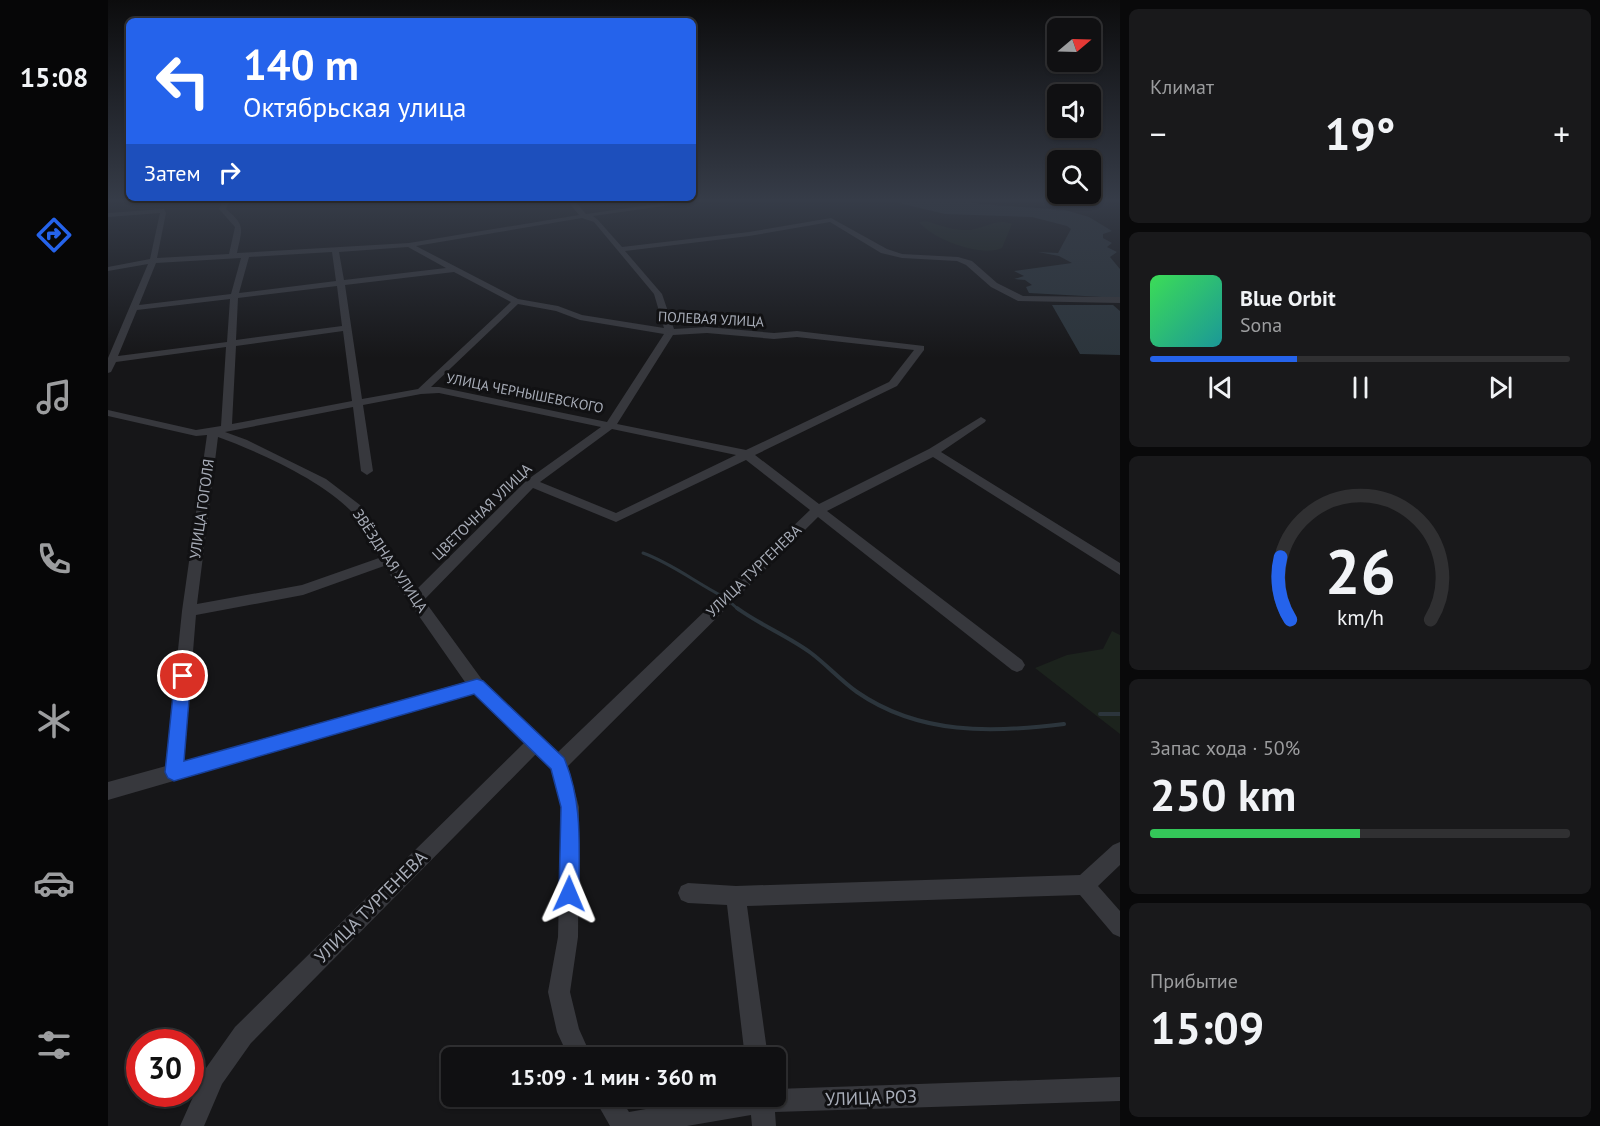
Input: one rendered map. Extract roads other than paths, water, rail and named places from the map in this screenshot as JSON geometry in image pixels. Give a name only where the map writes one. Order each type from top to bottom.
[{"type":"street","points":[[108,370],[154,253]]},
{"type":"street","points":[[232,257],[233,253]]},
{"type":"street","points":[[108,269],[153,261],[326,253]]},
{"type":"street","points":[[336,253],[356,403],[368,471]]},
{"type":"street","name":"ПОЛЕВАЯ УЛИЦА","points":[[423,253],[516,301],[558,309],[580,317],[670,332],[707,330],[774,336],[797,334],[921,348],[893,384],[746,454]]},
{"type":"street","points":[[623,253],[658,294],[670,332]]},
{"type":"street","points":[[890,253],[902,256],[958,259],[969,262],[1007,294],[1031,300],[1120,300]]},
{"type":"street","points":[[213,431],[226,428],[234,297],[245,257]]},
{"type":"street","points":[[132,308],[455,269]]},
{"type":"street","points":[[421,391],[516,301]]},
{"type":"street","points":[[112,360],[346,328]]},
{"type":"street","name":"ЦВЕТОЧНАЯ УЛИЦА","points":[[415,600],[531,483],[610,426],[670,332]]},
{"type":"street","name":"УЛИЦА ЧЕРНЫШЕВСКОГО","points":[[226,428],[421,391],[439,390],[746,454]]},
{"type":"street","name":"ЗВЁЗДНАЯ УЛИЦА","points":[[108,413],[196,433],[213,431],[243,442],[322,482],[356,508],[387,560],[477,686],[558,764]]},
{"type":"street","name":"УЛИЦА ТУРГЕНЕВА","points":[[558,764],[724,599],[818,510],[933,452],[981,420]]},
{"type":"street","name":"УЛИЦА ГОГОЛЯ","points":[[174,772],[189,611],[213,431]]},
{"type":"street","points":[[933,452],[1120,570]]},
{"type":"street","points":[[531,483],[616,518],[746,454],[1017,665]]},
{"type":"street","points":[[189,611],[303,590],[387,560]]},
{"type":"street","points":[[108,791],[477,686]]},
{"type":"street","name":"УЛИЦА ТУРГЕНЕВА","points":[[192,1126],[214,1076],[243,1035],[535,744]]},
{"type":"street","points":[[558,764],[570,807],[568,938],[559,992],[568,1032],[576,1047]]},
{"type":"street","points":[[688,892],[736,896],[1084,885],[1120,852]]},
{"type":"street","points":[[1084,885],[1120,927]]},
{"type":"street","points":[[736,896],[756,1047]]},
{"type":"street","name":"УЛИЦА РОЗ","points":[[786,1098],[1120,1089]]},
{"type":"street","points":[[612,1107],[624,1125]]},
{"type":"street","name":"УЛИЦА РОЗ","points":[[624,1125],[720,1107]]},
{"type":"street","points":[[763,1107],[764,1126]]},
{"type":"waterway","points":[[643,553],[673,567],[722,596]]},
{"type":"waterway","points":[[730,602],[739,610]]},
{"type":"waterway","points":[[737,608],[811,653],[857,692],[905,716],[931,723],[983,729],[1064,724]]},
{"type":"waterway","points":[[1100,714],[1120,714]]}]
